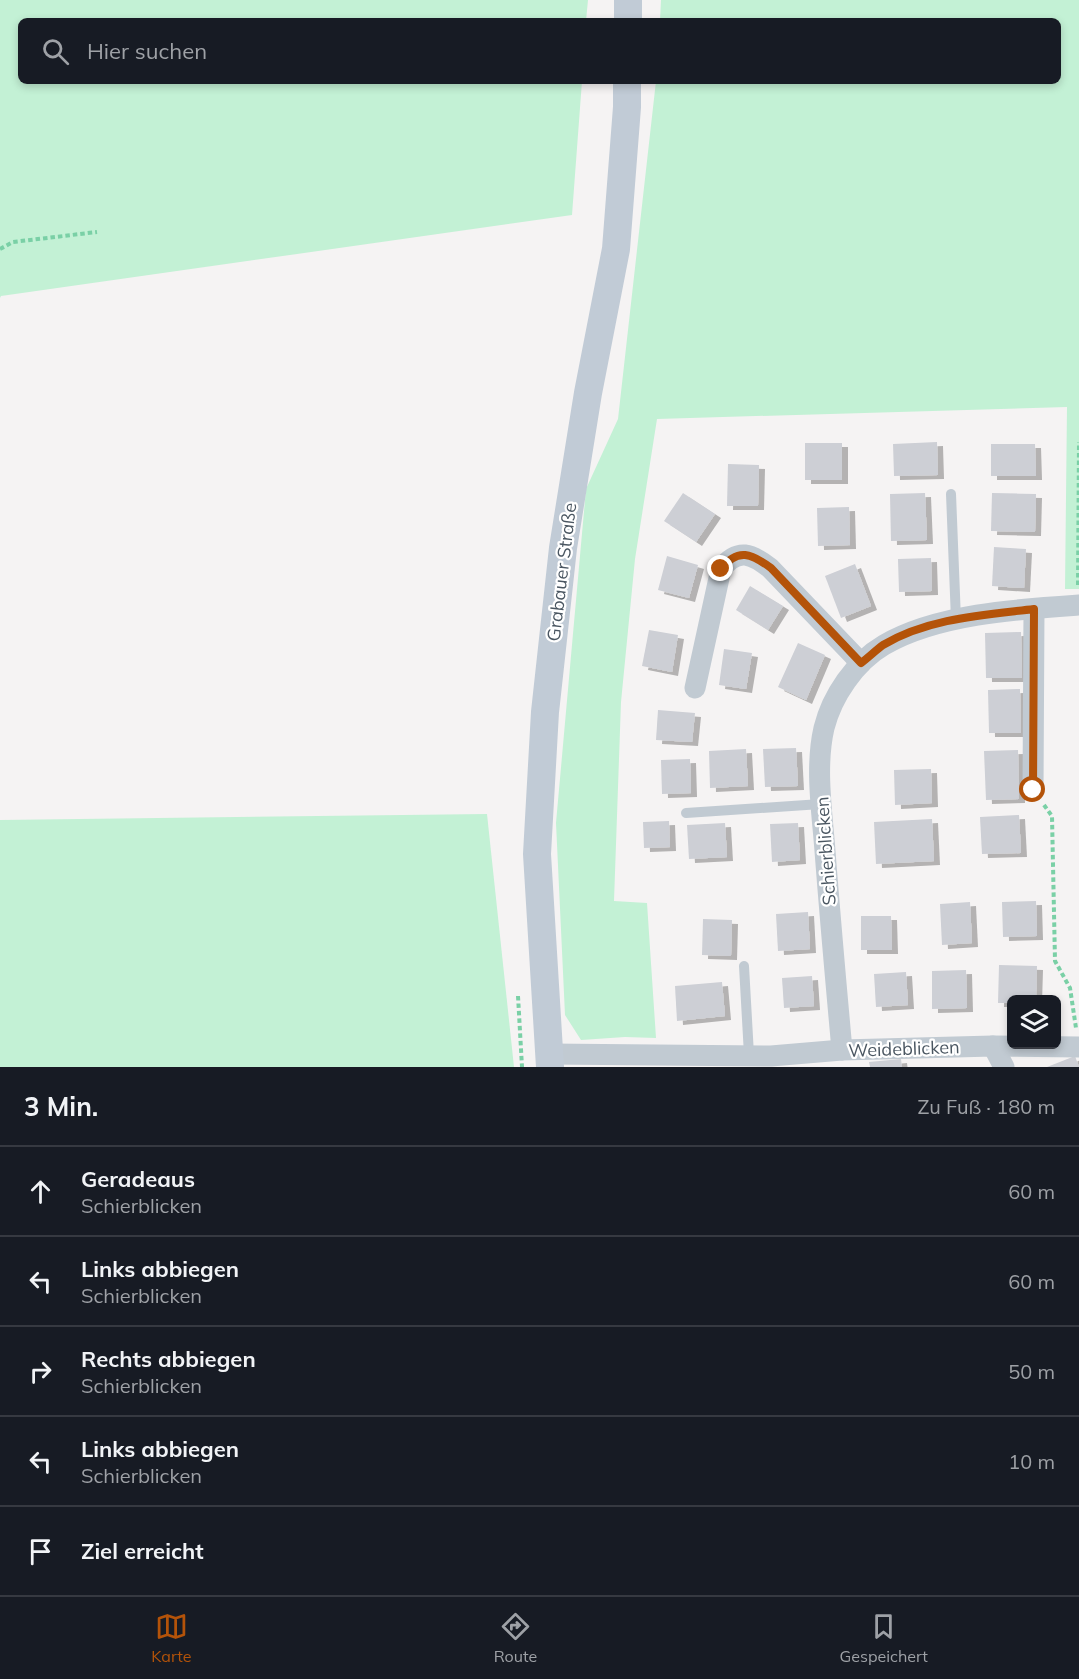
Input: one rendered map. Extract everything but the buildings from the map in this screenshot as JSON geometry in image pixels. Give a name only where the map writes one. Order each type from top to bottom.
[{"type":"main road","points":[[628,0],[628,18]]},
{"type":"main road","name":"Grabauer Straße","points":[[550,1060],[537,854],[545,712],[563,548],[588,393],[616,249],[627,84]]},
{"type":"street","points":[[694,688],[721,569],[735,557],[746,555],[756,557],[771,568],[861,663]]},
{"type":"street","name":"Schierblicken","points":[[842,1050],[821,804],[821,753],[824,729],[831,706],[845,682],[861,663],[883,645],[916,630],[956,620],[1078,605]]},
{"type":"street","points":[[1033,790],[1034,609]]},
{"type":"street","name":"Weideblicken","points":[[550,1060],[724,1061],[749,1055],[842,1050],[993,1046],[1079,1047]]},
{"type":"street","points":[[993,1046],[1004,1067]]},
{"type":"lane","points":[[951,494],[956,620]]},
{"type":"lane","points":[[686,813],[821,804]]},
{"type":"lane","points":[[744,966],[749,1055]]},
{"type":"path","points":[[0,249],[13,242],[97,232]]},
{"type":"path","points":[[1078,605],[1079,442]]},
{"type":"path","points":[[1033,790],[1052,816],[1055,961],[1070,988],[1079,1047]]},
{"type":"green space","points":[[0,0],[588,0],[586,18],[18,18],[18,84],[582,84],[572,215],[1,296],[0,298]]},
{"type":"green space","points":[[661,0],[1079,0],[1079,589],[1065,589],[1067,407],[657,419],[635,559],[621,702],[614,901],[647,903],[656,1038],[625,1037],[581,1040],[565,1015],[556,823],[586,489],[618,419],[656,84],[1061,84],[1061,18],[660,18]]},
{"type":"green space","points":[[487,814],[514,1067],[0,1067],[0,820]]},
{"type":"route","points":[[721,569],[735,557],[746,555],[756,557],[771,568],[861,663],[883,645],[916,630],[977,616],[1034,609],[1033,790]]}]
